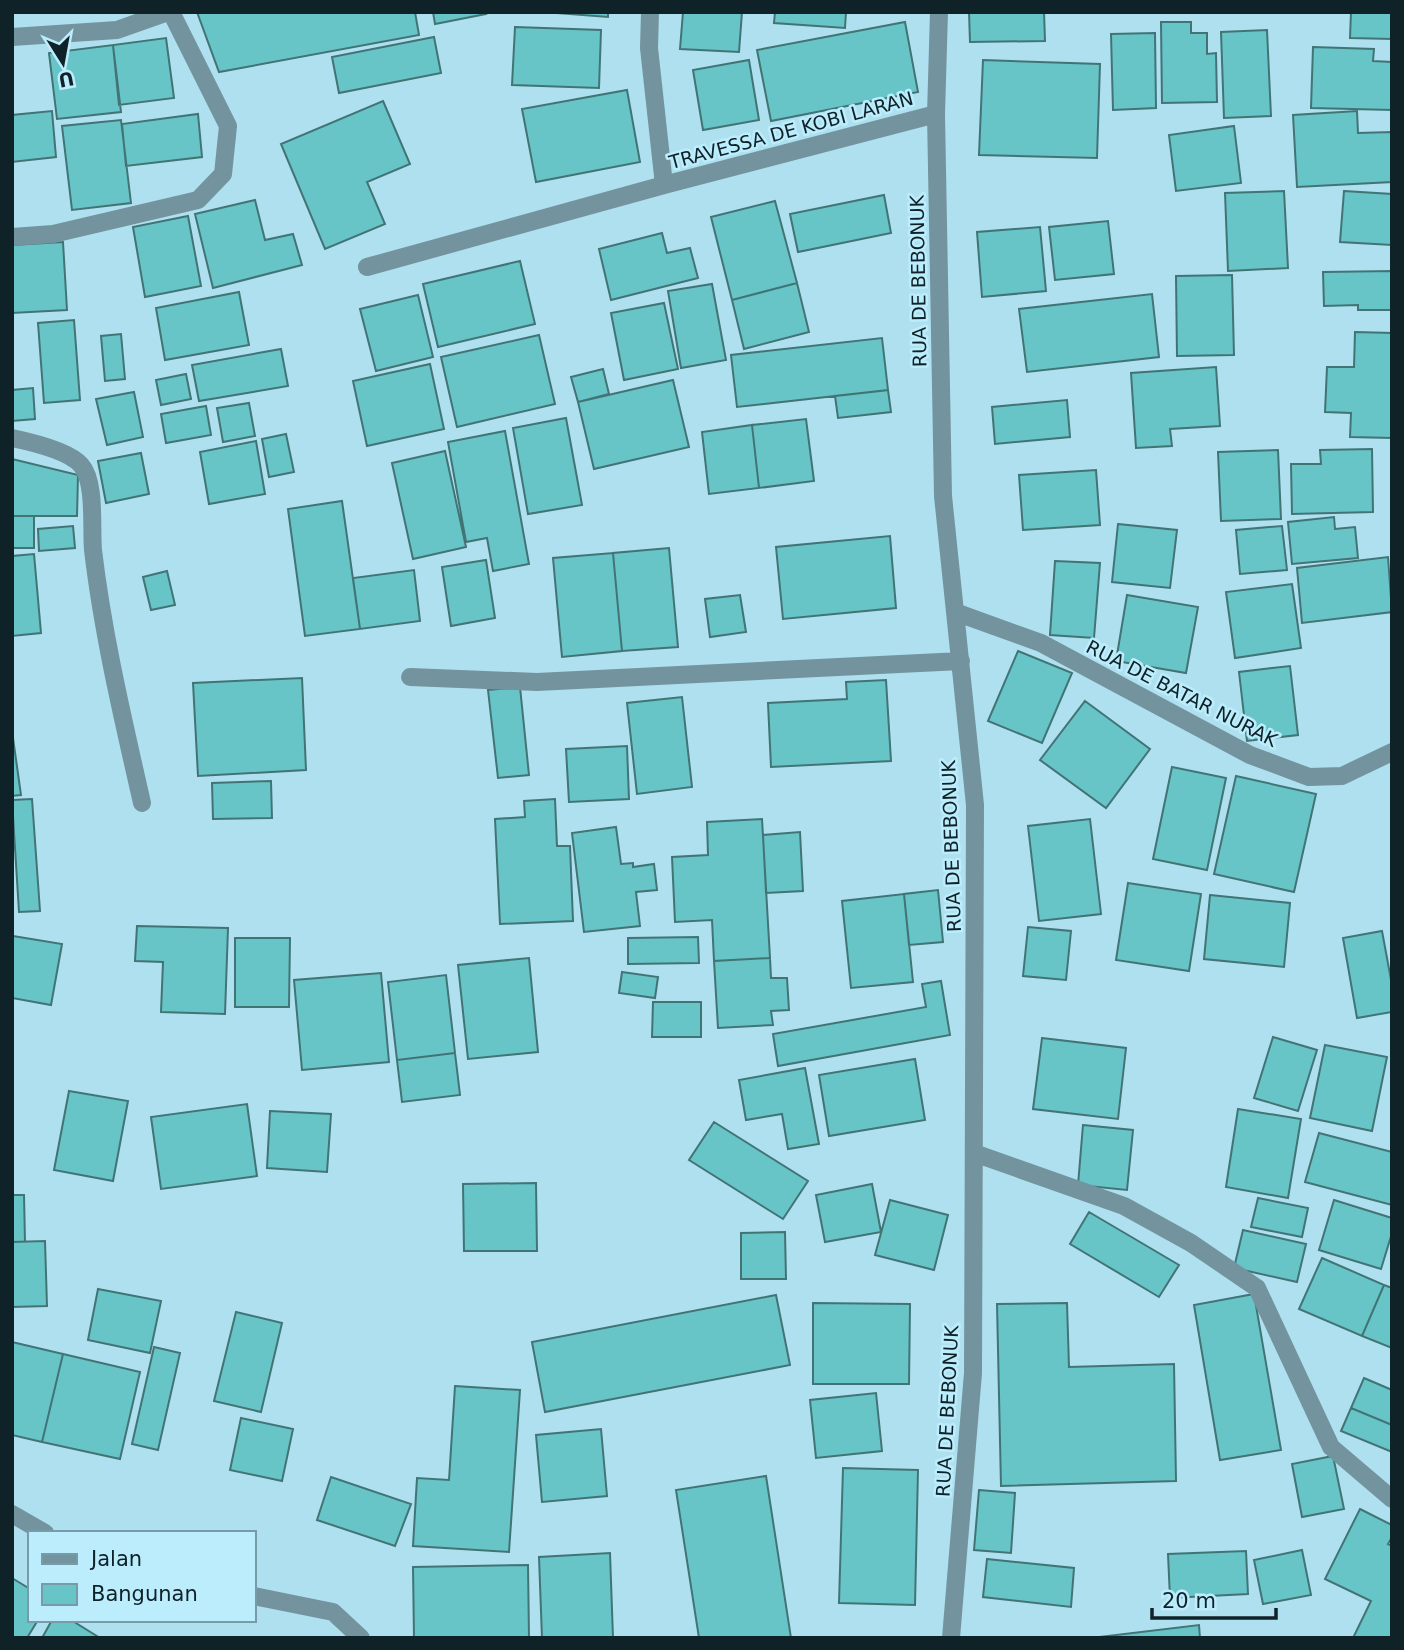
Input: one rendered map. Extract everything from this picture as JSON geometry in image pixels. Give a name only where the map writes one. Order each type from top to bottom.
[{"type":"street","points":[[12,37],[117,30],[170,12],[229,126],[223,174],[198,200],[53,234],[12,237]]},
{"type":"street","name":"TRAVESSA DE KOBI LARAN","points":[[650,12],[649,48],[664,185],[936,114]]},
{"type":"street","name":"RUA DE BEBONUK","points":[[939,12],[936,114],[943,496],[975,805],[973,1373],[951,1638]]},
{"type":"street","points":[[367,267],[664,185]]},
{"type":"street","points":[[12,438],[66,455],[82,466],[89,484],[93,549],[114,679],[142,803]]},
{"type":"street","name":"RUA DE BATAR NURAK","points":[[955,612],[1041,643],[1250,755],[1310,778],[1342,776],[1392,752]]},
{"type":"street","points":[[410,677],[537,682],[961,662]]},
{"type":"street","points":[[974,1153],[1124,1206],[1191,1244],[1257,1288],[1331,1447],[1392,1499]]},
{"type":"street","points":[[12,1514],[42,1531]]},
{"type":"street","points":[[256,1596],[333,1612],[361,1638]]},
{"type":"building","points":[[197,12],[415,12],[419,35],[219,72]]},
{"type":"building","points":[[433,12],[485,12],[486,14],[435,24]]},
{"type":"building","points":[[543,12],[608,12],[608,17]]},
{"type":"building","points":[[683,12],[742,12],[739,52],[680,49]]},
{"type":"building","points":[[775,12],[846,12],[845,28],[774,23]]},
{"type":"building","points":[[969,12],[1044,12],[1045,41],[970,42]]},
{"type":"building","points":[[1351,12],[1392,12],[1392,39],[1350,38]]},
{"type":"building","points":[[905,22],[918,92],[771,121],[757,50]]},
{"type":"building","points":[[1161,22],[1191,22],[1191,33],[1207,33],[1207,54],[1216,53],[1217,102],[1162,103]]},
{"type":"building","points":[[515,27],[601,30],[599,88],[512,85]]},
{"type":"building","points":[[1267,30],[1271,116],[1224,118],[1221,32]]},
{"type":"building","points":[[1155,33],[1156,108],[1113,110],[1111,34]]},
{"type":"building","points":[[434,37],[441,73],[339,93],[332,57]]},
{"type":"building","points":[[166,38],[174,98],[119,105],[113,45]]},
{"type":"building","points":[[113,45],[121,112],[57,119],[49,53]]},
{"type":"building","points":[[1313,47],[1374,49],[1373,61],[1392,62],[1392,110],[1311,108]]},
{"type":"building","points":[[749,60],[759,120],[703,130],[693,70]]},
{"type":"building","points":[[983,60],[1100,64],[1097,158],[979,155]]},
{"type":"building","points":[[627,90],[640,162],[536,182],[522,109]]},
{"type":"building","points":[[383,101],[410,164],[367,182],[385,224],[325,249],[281,144]]},
{"type":"building","points":[[52,111],[56,157],[12,162],[12,115]]},
{"type":"building","points":[[1357,111],[1358,133],[1392,132],[1392,182],[1297,187],[1293,115]]},
{"type":"building","points":[[198,114],[202,157],[126,166],[122,124]]},
{"type":"building","points":[[121,120],[131,203],[72,210],[62,126]]},
{"type":"building","points":[[1234,126],[1241,183],[1176,191],[1169,135]]},
{"type":"building","points":[[1284,191],[1288,268],[1228,271],[1225,193]]},
{"type":"building","points":[[1344,191],[1392,194],[1392,245],[1340,242]]},
{"type":"building","points":[[884,195],[891,233],[798,252],[790,214]]},
{"type":"building","points":[[255,200],[265,240],[293,234],[302,265],[213,288],[195,214]]},
{"type":"building","points":[[775,201],[797,283],[732,300],[711,217]]},
{"type":"building","points":[[188,216],[201,286],[145,297],[133,227]]},
{"type":"building","points":[[1108,221],[1114,274],[1055,280],[1049,227]]},
{"type":"building","points":[[1040,227],[1046,291],[982,297],[977,232]]},
{"type":"building","points":[[662,233],[667,253],[690,248],[698,278],[611,300],[599,249]]},
{"type":"building","points":[[63,242],[67,310],[12,313],[12,245]]},
{"type":"building","points":[[520,261],[535,324],[438,347],[423,284]]},
{"type":"building","points":[[1392,271],[1392,310],[1358,310],[1358,305],[1324,306],[1323,272]]},
{"type":"building","points":[[1232,275],[1234,355],[1177,356],[1176,276]]},
{"type":"building","points":[[797,283],[809,332],[744,349],[732,300]]},
{"type":"building","points":[[712,284],[726,360],[681,368],[668,291]]},
{"type":"building","points":[[239,292],[249,345],[165,360],[156,308]]},
{"type":"building","points":[[1152,294],[1159,357],[1027,372],[1019,309]]},
{"type":"building","points":[[418,295],[433,357],[376,371],[360,309]]},
{"type":"building","points":[[664,303],[678,369],[624,380],[611,313]]},
{"type":"building","points":[[74,320],[80,400],[44,403],[38,323]]},
{"type":"building","points":[[1355,332],[1392,333],[1392,438],[1350,437],[1351,413],[1325,412],[1327,367],[1354,367]]},
{"type":"building","points":[[121,334],[125,379],[105,381],[101,336]]},
{"type":"building","points":[[539,335],[555,404],[457,427],[441,357]]},
{"type":"building","points":[[882,338],[888,390],[737,407],[731,355]]},
{"type":"building","points":[[281,349],[288,386],[199,401],[192,365]]},
{"type":"building","points":[[430,364],[444,429],[367,446],[353,381]]},
{"type":"building","points":[[1216,367],[1220,426],[1170,429],[1172,446],[1136,448],[1131,373]]},
{"type":"building","points":[[603,369],[609,394],[578,402],[571,377]]},
{"type":"building","points":[[186,374],[191,399],[161,405],[156,380]]},
{"type":"building","points":[[673,380],[689,447],[594,469],[578,402]]},
{"type":"building","points":[[33,388],[35,419],[12,421],[12,390]]},
{"type":"building","points":[[888,390],[891,412],[838,418],[835,396]]},
{"type":"building","points":[[134,392],[143,437],[107,445],[96,399]]},
{"type":"building","points":[[1067,400],[1070,437],[995,444],[992,407]]},
{"type":"building","points":[[249,403],[255,436],[223,442],[217,408]]},
{"type":"building","points":[[206,406],[211,435],[166,443],[161,414]]},
{"type":"building","points":[[566,418],[582,505],[528,514],[513,428]]},
{"type":"building","points":[[806,419],[814,481],[759,488],[752,425]]},
{"type":"building","points":[[752,425],[759,488],[709,494],[702,432]]},
{"type":"building","points":[[505,431],[529,564],[493,571],[487,538],[466,542],[448,442]]},
{"type":"building","points":[[286,434],[294,472],[269,477],[262,439]]},
{"type":"building","points":[[256,441],[265,494],[209,504],[200,452]]},
{"type":"building","points":[[1372,449],[1373,512],[1292,514],[1291,464],[1321,464],[1320,450]]},
{"type":"building","points":[[1278,450],[1281,519],[1221,521],[1218,452]]},
{"type":"building","points":[[445,451],[466,547],[413,559],[392,463]]},
{"type":"building","points":[[141,453],[149,494],[106,503],[98,461]]},
{"type":"building","points":[[12,459],[78,475],[77,516],[12,516]]},
{"type":"building","points":[[1096,470],[1100,525],[1023,530],[1019,475]]},
{"type":"building","points":[[342,501],[360,629],[305,636],[288,509]]},
{"type":"building","points":[[12,516],[34,516],[34,548],[12,548]]},
{"type":"building","points":[[1334,517],[1335,529],[1355,527],[1358,558],[1292,564],[1288,522]]},
{"type":"building","points":[[1118,524],[1177,530],[1170,588],[1112,582]]},
{"type":"building","points":[[73,526],[75,548],[39,551],[38,529]]},
{"type":"building","points":[[1282,526],[1287,570],[1240,574],[1236,530]]},
{"type":"building","points":[[890,536],[896,608],[783,619],[776,547]]},
{"type":"building","points":[[669,548],[678,647],[622,651],[613,553]]},
{"type":"building","points":[[613,553],[622,651],[562,657],[553,558]]},
{"type":"building","points":[[34,554],[41,633],[12,636],[12,556]]},
{"type":"building","points":[[1388,557],[1392,612],[1302,623],[1297,568]]},
{"type":"building","points":[[486,560],[495,618],[451,626],[442,567]]},
{"type":"building","points":[[1055,561],[1100,563],[1094,638],[1050,635]]},
{"type":"building","points":[[414,570],[420,621],[360,629],[353,578]]},
{"type":"building","points":[[167,571],[175,605],[151,610],[143,577]]},
{"type":"building","points":[[1292,584],[1301,648],[1235,658],[1226,592]]},
{"type":"building","points":[[740,595],[746,632],[710,637],[705,599]]},
{"type":"building","points":[[1127,595],[1198,607],[1186,673],[1116,661]]},
{"type":"building","points":[[1018,651],[1072,673],[1042,743],[988,721]]},
{"type":"building","points":[[1290,666],[1298,735],[1247,741],[1239,672]]},
{"type":"building","points":[[302,678],[306,770],[198,776],[193,683]]},
{"type":"building","points":[[886,680],[891,761],[771,767],[768,703],[847,699],[846,682]]},
{"type":"building","points":[[520,687],[529,775],[498,778],[488,690]]},
{"type":"building","points":[[682,697],[692,787],[637,794],[627,703]]},
{"type":"building","points":[[1085,701],[1150,749],[1106,808],[1040,760]]},
{"type":"building","points":[[12,731],[21,795],[12,796]]},
{"type":"building","points":[[627,746],[629,799],[569,802],[566,749]]},
{"type":"building","points":[[1172,767],[1226,778],[1207,870],[1153,859]]},
{"type":"building","points":[[1236,776],[1316,794],[1294,892],[1214,874]]},
{"type":"building","points":[[271,781],[272,818],[213,819],[212,783]]},
{"type":"building","points":[[32,799],[40,911],[19,912],[12,800]]},
{"type":"building","points":[[555,799],[557,846],[570,846],[573,921],[500,924],[495,819],[525,817],[524,801]]},
{"type":"building","points":[[762,819],[770,958],[714,961],[712,920],[675,922],[672,857],[708,855],[707,822]]},
{"type":"building","points":[[1090,819],[1101,914],[1039,921],[1028,826]]},
{"type":"building","points":[[616,827],[621,864],[633,863],[633,867],[654,864],[657,890],[636,892],[640,926],[584,932],[572,833]]},
{"type":"building","points":[[800,832],[803,891],[766,893],[763,835]]},
{"type":"building","points":[[1128,883],[1201,894],[1189,971],[1116,960]]},
{"type":"building","points":[[938,890],[943,942],[909,945],[904,894]]},
{"type":"building","points":[[904,894],[913,982],[851,988],[842,901]]},
{"type":"building","points":[[1210,895],[1290,903],[1284,967],[1204,959]]},
{"type":"building","points":[[137,926],[228,928],[225,1014],[161,1012],[163,962],[135,961]]},
{"type":"building","points":[[1028,927],[1071,931],[1066,980],[1023,976]]},
{"type":"building","points":[[1382,931],[1392,985],[1392,1012],[1357,1018],[1343,938]]},
{"type":"building","points":[[13,936],[62,944],[51,1005],[12,998]]},
{"type":"building","points":[[698,937],[699,963],[628,964],[628,938]]},
{"type":"building","points":[[235,938],[290,938],[289,1007],[235,1007]]},
{"type":"building","points":[[529,958],[538,1052],[468,1059],[458,965]]},
{"type":"building","points":[[770,958],[771,978],[787,978],[789,1010],[771,1011],[773,1025],[718,1028],[714,961]]},
{"type":"building","points":[[622,972],[658,977],[655,998],[619,993]]},
{"type":"building","points":[[381,973],[389,1062],[302,1070],[294,980]]},
{"type":"building","points":[[446,975],[455,1053],[397,1060],[388,982]]},
{"type":"building","points":[[941,981],[950,1035],[778,1066],[773,1034],[926,1007],[922,984]]},
{"type":"building","points":[[653,1002],[701,1002],[701,1037],[652,1037]]},
{"type":"building","points":[[1273,1037],[1317,1050],[1298,1111],[1254,1098]]},
{"type":"building","points":[[1042,1038],[1126,1048],[1118,1119],[1033,1109]]},
{"type":"building","points":[[1325,1045],[1387,1057],[1372,1131],[1310,1118]]},
{"type":"building","points":[[455,1053],[460,1095],[402,1102],[397,1060]]},
{"type":"building","points":[[915,1059],[925,1120],[829,1136],[819,1075]]},
{"type":"building","points":[[805,1068],[819,1144],[788,1149],[782,1114],[746,1120],[739,1080]]},
{"type":"building","points":[[69,1091],[128,1101],[113,1181],[54,1170]]},
{"type":"building","points":[[247,1104],[257,1176],[161,1189],[151,1117]]},
{"type":"building","points":[[1238,1109],[1301,1119],[1288,1198],[1226,1187]]},
{"type":"building","points":[[270,1111],[331,1114],[327,1172],[267,1168]]},
{"type":"building","points":[[714,1122],[808,1181],[783,1219],[689,1160]]},
{"type":"building","points":[[1083,1125],[1133,1130],[1127,1190],[1078,1185]]},
{"type":"building","points":[[1319,1133],[1392,1152],[1392,1205],[1305,1182]]},
{"type":"building","points":[[536,1183],[537,1251],[464,1251],[463,1184]]},
{"type":"building","points":[[872,1184],[881,1232],[825,1242],[816,1195]]},
{"type":"building","points":[[12,1195],[24,1195],[25,1242],[12,1242]]},
{"type":"building","points":[[1258,1198],[1308,1208],[1302,1237],[1251,1227]]},
{"type":"building","points":[[890,1200],[948,1215],[934,1270],[875,1255]]},
{"type":"building","points":[[1334,1200],[1392,1218],[1392,1233],[1381,1269],[1319,1250]]},
{"type":"building","points":[[1089,1212],[1179,1265],[1159,1297],[1070,1244]]},
{"type":"building","points":[[1243,1230],[1306,1244],[1297,1282],[1234,1268]]},
{"type":"building","points":[[785,1232],[786,1279],[741,1279],[741,1233]]},
{"type":"building","points":[[45,1241],[47,1306],[12,1307],[12,1242]]},
{"type":"building","points":[[1322,1258],[1384,1285],[1362,1336],[1299,1309]]},
{"type":"building","points":[[1384,1285],[1392,1288],[1392,1348],[1362,1336]]},
{"type":"building","points":[[98,1289],[161,1301],[150,1353],[88,1340]]},
{"type":"building","points":[[1254,1294],[1281,1450],[1220,1460],[1194,1305]]},
{"type":"building","points":[[776,1295],[790,1365],[545,1412],[532,1342]]},
{"type":"building","points":[[813,1303],[910,1304],[909,1384],[813,1384]]},
{"type":"building","points":[[1067,1303],[1069,1367],[1174,1364],[1176,1481],[1001,1486],[997,1304]]},
{"type":"building","points":[[236,1312],[282,1323],[261,1412],[214,1401]]},
{"type":"building","points":[[12,1342],[63,1354],[42,1442],[12,1435]]},
{"type":"building","points":[[154,1347],[180,1353],[158,1450],[132,1444]]},
{"type":"building","points":[[63,1354],[140,1372],[120,1459],[42,1442]]},
{"type":"building","points":[[1364,1378],[1392,1390],[1392,1425],[1351,1408]]},
{"type":"building","points":[[455,1386],[520,1390],[509,1552],[413,1546],[417,1478],[449,1480]]},
{"type":"building","points":[[876,1393],[882,1451],[816,1458],[810,1400]]},
{"type":"building","points":[[1351,1408],[1392,1425],[1392,1452],[1341,1431]]},
{"type":"building","points":[[241,1418],[293,1429],[282,1481],[230,1470]]},
{"type":"building","points":[[601,1429],[607,1496],[542,1502],[536,1435]]},
{"type":"building","points":[[1333,1456],[1344,1509],[1302,1517],[1292,1464]]},
{"type":"building","points":[[843,1468],[918,1470],[915,1605],[839,1603]]},
{"type":"building","points":[[766,1476],[791,1638],[699,1638],[676,1490]]},
{"type":"building","points":[[331,1477],[411,1504],[395,1546],[317,1520]]},
{"type":"building","points":[[979,1490],[1015,1493],[1011,1553],[974,1550]]},
{"type":"building","points":[[1360,1509],[1392,1525],[1392,1537],[1388,1544],[1392,1546],[1392,1638],[1353,1638],[1371,1601],[1325,1579]]},
{"type":"building","points":[[1302,1550],[1311,1595],[1263,1604],[1254,1560]]},
{"type":"building","points":[[1246,1551],[1248,1594],[1170,1598],[1168,1554]]},
{"type":"building","points":[[610,1553],[613,1638],[542,1638],[539,1557]]},
{"type":"building","points":[[987,1559],[1074,1568],[1071,1607],[983,1597]]},
{"type":"building","points":[[528,1565],[529,1638],[414,1638],[413,1567]]},
{"type":"building","points":[[12,1578],[28,1588],[28,1622],[37,1622],[27,1638],[12,1638]]},
{"type":"building","points":[[51,1622],[74,1622],[100,1638],[42,1638]]},
{"type":"building","points":[[1199,1625],[1200,1638],[1091,1638]]}]
